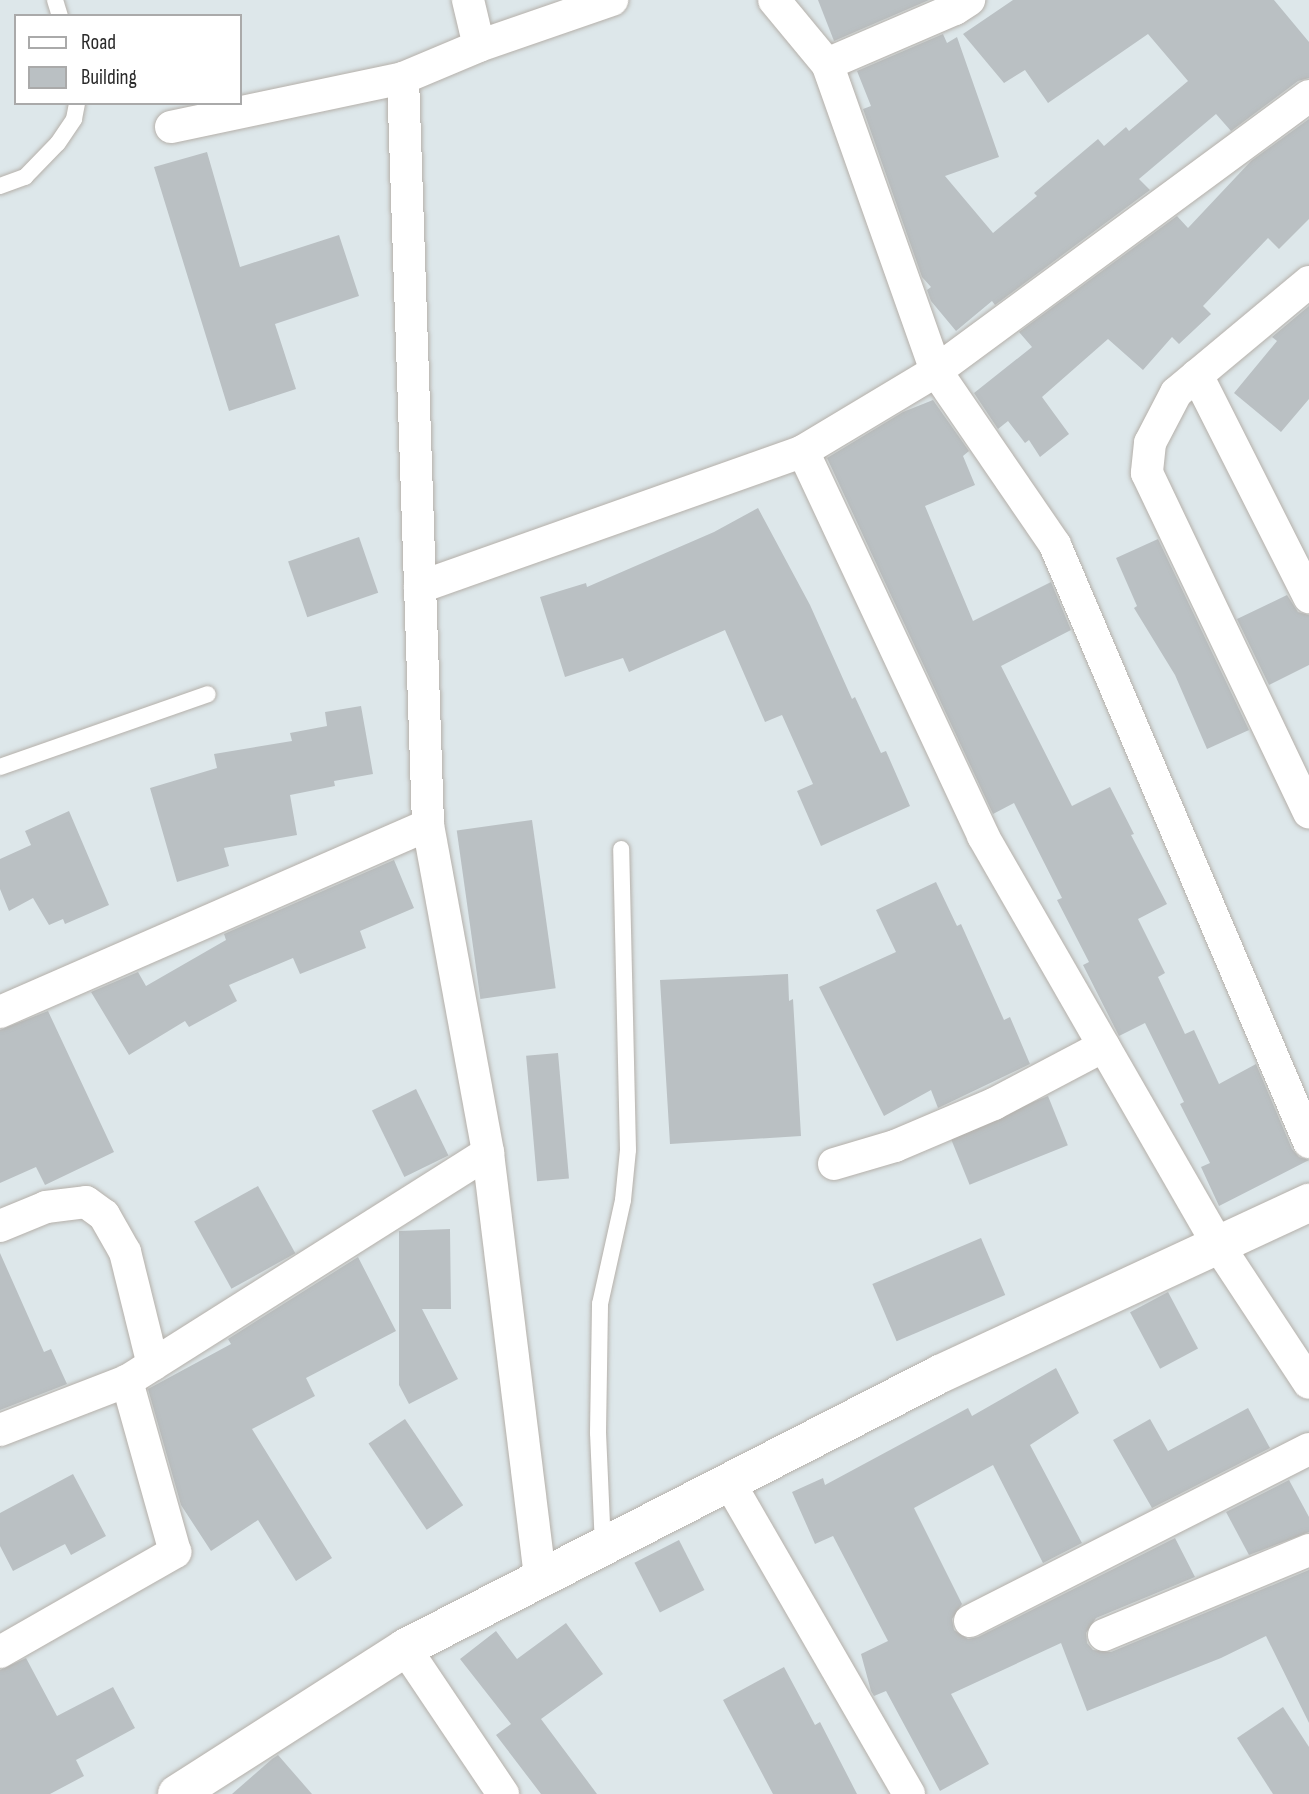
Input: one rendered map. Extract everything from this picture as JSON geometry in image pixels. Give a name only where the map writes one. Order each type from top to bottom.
[{"type":"street","points":[[468,0],[479,46]]},
{"type":"street","points":[[171,127],[403,78],[479,46],[612,0]]},
{"type":"street","points":[[774,0],[827,64],[936,371],[1055,545],[1309,1142]]},
{"type":"street","points":[[827,64],[955,9],[969,0]]},
{"type":"street","points":[[403,78],[428,825],[488,1153],[540,1579]]},
{"type":"street","points":[[420,587],[803,451],[936,371],[1309,96]]},
{"type":"street","points":[[1309,282],[1176,393],[1150,443],[1147,473],[1309,812]]},
{"type":"street","points":[[1197,375],[1309,597]]},
{"type":"street","points":[[803,451],[982,836],[1218,1245],[1309,1383]]},
{"type":"street","points":[[0,1012],[428,825]]},
{"type":"street","points":[[834,1164],[895,1146],[994,1104],[1104,1046]]},
{"type":"street","points":[[0,1430],[140,1373],[488,1153]]},
{"type":"street","points":[[0,1226],[46,1207],[86,1202],[104,1215],[125,1252],[140,1373],[175,1552],[0,1652]]},
{"type":"street","points":[[177,1794],[405,1648],[940,1374],[1309,1203]]},
{"type":"street","points":[[970,1621],[1309,1449]]},
{"type":"street","points":[[729,1482],[909,1794]]},
{"type":"street","points":[[1104,1635],[1309,1550]]},
{"type":"street","points":[[405,1648],[503,1794]]},
{"type":"lane","points":[[0,186],[25,177],[58,143],[74,119],[77,105]]},
{"type":"lane","points":[[0,767],[208,694]]},
{"type":"lane","points":[[603,1547],[598,1433],[600,1304],[623,1200],[628,1150],[621,849]]},
{"type":"building","points":[[818,0],[929,0],[834,41]]},
{"type":"building","points":[[1013,0],[1274,0],[1309,42],[1309,78],[1298,81],[1231,131],[1216,114],[1139,179],[1150,190],[995,305],[992,301],[956,331],[931,301],[927,290],[931,287],[922,277],[863,109],[871,106],[857,71],[943,34],[947,43],[957,37],[999,157],[945,176],[993,233],[1037,196],[1034,193],[1098,139],[1104,146],[1126,127],[1129,131],[1188,81],[1148,34],[1048,103],[1025,70],[1004,83],[963,34]]},
{"type":"building","points":[[1309,119],[1309,219],[1279,249],[1268,238],[1203,306],[1211,314],[1179,344],[1172,337],[1143,370],[1108,339],[1042,397],[1069,434],[1040,457],[1029,440],[1025,443],[1008,421],[998,429],[974,393],[1032,347],[1019,332],[1177,216],[1188,228],[1251,161]]},
{"type":"building","points":[[207,152],[240,267],[339,235],[359,296],[275,324],[296,389],[229,411],[154,167]]},
{"type":"building","points":[[1309,306],[1309,399],[1281,432],[1234,393],[1277,341],[1272,337]]},
{"type":"building","points":[[933,400],[969,451],[963,456],[975,485],[925,506],[973,621],[1051,582],[1071,630],[1001,666],[1072,806],[1110,787],[1134,834],[1131,835],[1167,904],[1138,919],[1165,973],[1158,977],[1185,1034],[1194,1030],[1219,1084],[1256,1064],[1292,1149],[1299,1157],[1309,1160],[1219,1206],[1201,1167],[1210,1163],[1180,1104],[1184,1102],[1145,1023],[1119,1036],[1083,965],[1089,962],[1057,900],[1062,898],[1014,803],[993,814],[827,458],[903,412]]},
{"type":"building","points":[[758,508],[810,605],[852,699],[855,697],[881,753],[886,751],[910,806],[821,846],[797,791],[813,784],[782,715],[765,722],[725,630],[629,672],[623,658],[565,677],[540,597],[586,583],[587,587],[714,532]]},
{"type":"building","points":[[359,537],[378,593],[307,617],[288,561]]},
{"type":"building","points":[[1158,539],[1249,730],[1207,749],[1175,675],[1134,608],[1137,606],[1116,558]]},
{"type":"building","points":[[1287,595],[1298,612],[1309,615],[1309,665],[1269,685],[1237,619]]},
{"type":"building","points":[[361,706],[373,774],[334,781],[335,786],[290,795],[297,835],[224,848],[229,866],[177,882],[150,788],[217,768],[214,754],[292,741],[290,733],[327,726],[325,712]]},
{"type":"building","points":[[69,811],[109,905],[65,924],[63,919],[49,925],[33,898],[9,911],[0,889],[0,859],[31,845],[25,831]]},
{"type":"building","points":[[532,820],[556,988],[480,999],[457,831]]},
{"type":"building","points":[[394,860],[414,908],[360,931],[366,948],[300,974],[293,958],[229,985],[237,1001],[189,1027],[185,1021],[129,1055],[91,992],[138,972],[146,986],[226,940],[224,934]]},
{"type":"building","points":[[936,882],[957,926],[961,924],[1004,1020],[1010,1017],[1030,1064],[938,1108],[931,1090],[884,1116],[819,987],[896,952],[876,910]]},
{"type":"building","points":[[788,974],[789,1001],[793,999],[801,1136],[670,1144],[660,980]]},
{"type":"building","points":[[48,1011],[114,1152],[45,1185],[36,1167],[0,1183],[0,1030]]},
{"type":"building","points":[[558,1053],[569,1179],[537,1181],[526,1056]]},
{"type":"building","points":[[416,1089],[448,1156],[404,1177],[372,1110]]},
{"type":"building","points":[[1048,1096],[1068,1145],[970,1185],[950,1136]]},
{"type":"building","points":[[258,1186],[295,1253],[231,1289],[194,1221]]},
{"type":"building","points":[[450,1229],[451,1309],[422,1309],[458,1379],[409,1404],[399,1385],[399,1231]]},
{"type":"building","points":[[981,1238],[1005,1295],[897,1341],[872,1284]]},
{"type":"building","points":[[0,1253],[44,1352],[51,1349],[67,1384],[0,1410]]},
{"type":"building","points":[[358,1257],[396,1331],[306,1378],[315,1396],[252,1429],[332,1558],[296,1581],[258,1520],[211,1551],[181,1505],[148,1389],[231,1344],[228,1339]]},
{"type":"building","points":[[1168,1292],[1198,1349],[1160,1369],[1130,1312]]},
{"type":"building","points":[[1056,1368],[1079,1413],[1030,1445],[1082,1543],[1043,1563],[993,1465],[914,1508],[962,1604],[952,1619],[954,1630],[968,1639],[978,1637],[1175,1538],[1195,1577],[1096,1618],[1086,1633],[1087,1643],[1093,1650],[1111,1652],[1309,1570],[1309,1723],[1266,1636],[1221,1658],[1087,1711],[1061,1643],[951,1694],[989,1764],[940,1791],[886,1691],[874,1696],[871,1691],[861,1654],[888,1641],[833,1536],[815,1544],[792,1492],[823,1478],[825,1485],[968,1408],[972,1416]]},
{"type":"building","points":[[1248,1408],[1270,1448],[1152,1508],[1113,1440],[1150,1419],[1168,1451]]},
{"type":"building","points":[[405,1419],[463,1505],[427,1530],[369,1444]]},
{"type":"building","points":[[73,1474],[106,1536],[71,1555],[65,1544],[13,1571],[0,1546],[0,1513]]},
{"type":"building","points":[[1289,1480],[1309,1517],[1309,1532],[1249,1555],[1226,1512]]},
{"type":"building","points":[[679,1540],[704,1590],[660,1613],[634,1563]]},
{"type":"building","points":[[566,1623],[603,1674],[541,1719],[597,1794],[541,1794],[496,1735],[511,1724],[460,1659],[496,1631],[517,1659]]},
{"type":"building","points":[[26,1658],[57,1716],[113,1687],[135,1728],[76,1760],[84,1776],[50,1794],[0,1794],[0,1670]]},
{"type":"building","points":[[784,1667],[815,1725],[820,1722],[857,1794],[773,1794],[723,1700]]},
{"type":"building","points":[[1283,1707],[1309,1747],[1309,1794],[1273,1794],[1237,1738]]},
{"type":"building","points":[[278,1755],[312,1794],[232,1794],[272,1759]]}]
